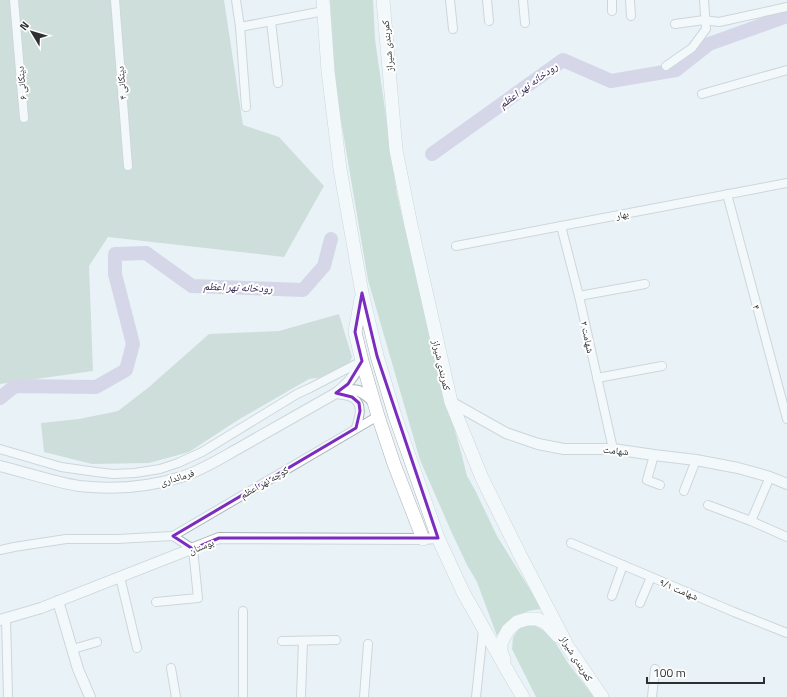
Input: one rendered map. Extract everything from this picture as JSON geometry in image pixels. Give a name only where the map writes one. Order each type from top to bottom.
[{"type":"highway","name":"کمربندی شیراز","points":[[383,0],[396,150],[411,225],[451,402],[482,478],[568,647],[602,697]]},
{"type":"highway","points":[[324,5],[328,71],[340,169],[362,293],[377,356],[395,416],[438,538],[463,592],[523,697]]},
{"type":"highway","points":[[362,293],[355,332],[362,361],[394,464],[423,539]]},
{"type":"highway","points":[[511,677],[501,652],[501,643],[508,630],[517,622],[527,619],[537,619],[546,623],[568,647]]},
{"type":"street","name":"۶ دینکانی","points":[[14,0],[24,118]]},
{"type":"street","name":"۴ دینکانی","points":[[115,0],[128,166]]},
{"type":"street","points":[[236,0],[240,27],[246,107]]},
{"type":"street","points":[[450,0],[452,29]]},
{"type":"street","points":[[487,0],[489,21]]},
{"type":"street","points":[[523,0],[526,23]]},
{"type":"street","points":[[612,0],[612,11]]},
{"type":"street","points":[[630,0],[631,16]]},
{"type":"street","points":[[666,66],[692,48],[706,29],[704,20],[704,0]]},
{"type":"street","points":[[240,27],[272,21],[324,5]]},
{"type":"street","points":[[675,24],[704,20],[719,22],[787,7]]},
{"type":"street","points":[[272,21],[278,83]]},
{"type":"street","points":[[702,94],[787,70]]},
{"type":"street","name":"بهار","points":[[456,246],[787,183]]},
{"type":"street","name":"۴","points":[[727,194],[787,419]]},
{"type":"street","name":"۲ شهامت","points":[[561,226],[579,296],[612,449]]},
{"type":"street","points":[[579,296],[645,284]]},
{"type":"street","points":[[0,449],[61,467],[96,472],[113,474],[135,473],[160,469],[202,452],[297,394],[362,361]]},
{"type":"street","name":"فرمانداری","points":[[0,466],[79,486],[122,488],[142,486],[183,477],[206,466],[336,393],[348,384],[362,361]]},
{"type":"street","points":[[597,378],[662,366]]},
{"type":"street","name":"فرمانداری","points":[[336,393],[352,390],[359,391],[374,402]]},
{"type":"street","points":[[336,393],[352,398],[358,404],[360,411],[356,428]]},
{"type":"street","name":"شهامت","points":[[451,402],[506,433],[538,444],[564,449],[612,449],[696,460],[770,476],[787,484]]},
{"type":"street","name":"کوچه نهر اعظم","points":[[173,536],[378,416]]},
{"type":"street","points":[[654,455],[647,480],[660,485]]},
{"type":"street","points":[[684,491],[696,460]]},
{"type":"street","points":[[751,521],[770,476]]},
{"type":"street","points":[[708,505],[751,521],[787,537]]},
{"type":"street","points":[[0,550],[66,539],[117,539],[173,536],[194,549],[198,598],[156,602]]},
{"type":"street","name":"بوستان","points":[[3,619],[41,608],[219,538],[438,538]]},
{"type":"street","name":"۹/۱ شهامت","points":[[571,543],[787,633]]},
{"type":"street","points":[[612,596],[623,565]]},
{"type":"street","points":[[120,577],[137,648]]},
{"type":"street","points":[[640,603],[651,577]]},
{"type":"street","points":[[58,601],[78,669],[90,697]]},
{"type":"street","points":[[243,610],[243,697]]},
{"type":"street","points":[[3,619],[8,697]]},
{"type":"street","points":[[476,697],[484,630]]},
{"type":"street","points":[[282,641],[336,640]]},
{"type":"street","points":[[301,697],[303,641]]},
{"type":"street","points":[[73,649],[97,642]]},
{"type":"street","points":[[364,697],[368,644]]},
{"type":"street","points":[[171,668],[176,697]]},
{"type":"street","points":[[652,697],[655,669]]},
{"type":"highlighted area","points":[[362,293],[377,356],[438,538],[219,538],[193,549],[173,536],[356,428],[360,411],[359,403],[352,397],[336,393],[348,384],[362,361],[355,332]]},
{"type":"green space","points":[[0,0],[224,0],[243,125],[279,137],[324,186],[284,257],[108,237],[89,266],[93,371],[0,384]]},
{"type":"green space","points":[[330,0],[373,0],[375,39],[397,194],[438,372],[467,476],[497,536],[542,609],[516,616],[497,636],[477,582],[451,531],[420,460],[368,280],[336,91]]},
{"type":"green space","points":[[339,314],[352,357],[349,364],[324,377],[309,379],[238,420],[189,452],[149,463],[92,464],[44,452],[41,423],[79,419],[118,411],[149,387],[209,334],[279,331]]},
{"type":"green space","points":[[532,624],[550,634],[568,663],[594,697],[536,697],[512,649],[513,637],[522,625]]},
{"type":"waterway","name":"رودخانه نهر اعظم","points":[[432,154],[563,60],[611,81],[676,70],[709,44],[787,16]]},
{"type":"waterway","name":"رودخانه نهر اعظم","points":[[0,398],[15,386],[96,387],[126,370],[133,344],[115,274],[115,254],[146,253],[192,286],[303,290],[324,266],[331,239]]}]
